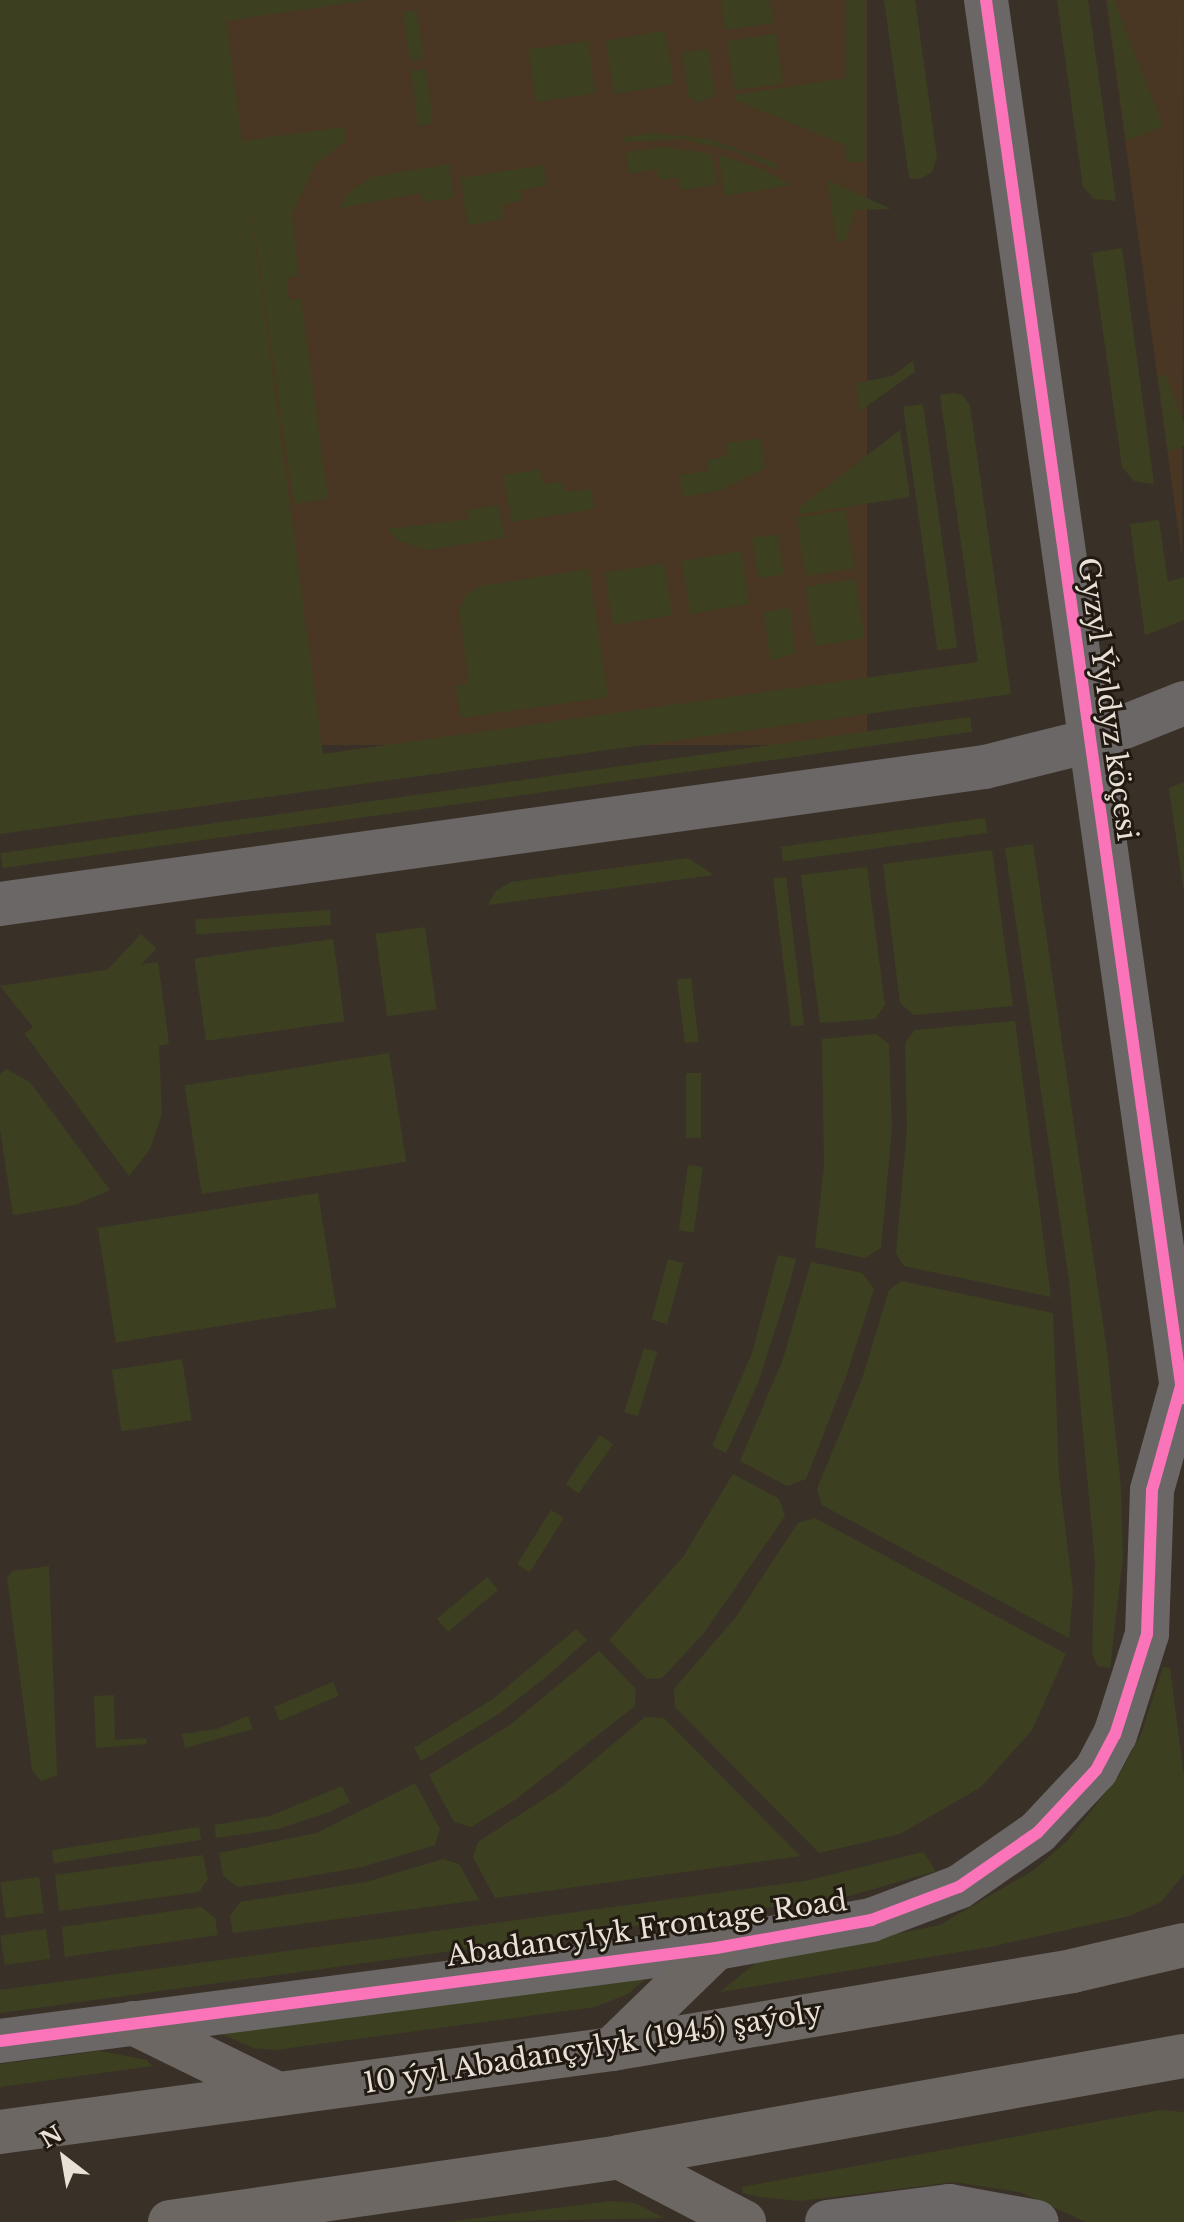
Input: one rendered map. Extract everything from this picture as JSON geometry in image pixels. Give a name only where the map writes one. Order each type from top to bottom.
[{"type":"main road","name":"10 ýyl Abadançylyk (1945) şaýoly","points":[[0,2132],[612,2049],[1072,1971],[1184,1945]]},
{"type":"main road","points":[[612,2049],[716,1948]]},
{"type":"main road","points":[[133,2023],[278,2094]]},
{"type":"main road","points":[[170,2222],[279,2214],[1184,2056]]},
{"type":"main road","points":[[619,2157],[744,2222]]},
{"type":"street","name":"Gyzyl Ýyldyz köçesi","points":[[986,0],[1183,1393]]},
{"type":"street","points":[[0,904],[985,767],[1089,741],[1184,703]]},
{"type":"street","name":"Abadancylyk Frontage Road","points":[[0,2041],[716,1948],[871,1920],[959,1887],[1038,1832],[1096,1770],[1132,1693],[1147,1634],[1152,1490],[1183,1393]]},
{"type":"street","points":[[827,2222],[949,2206],[1037,2222]]},
{"type":"shaded area","points":[[223,0],[867,0],[867,745],[223,745]]},
{"type":"shaded area","points":[[1106,0],[1184,0],[1182,558]]},
{"type":"green space","points":[[0,0],[368,0],[226,21],[242,141],[344,127],[346,141],[315,165],[292,214],[298,276],[286,278],[289,300],[301,298],[328,499],[294,504],[243,151],[323,754],[978,662],[940,395],[954,393],[963,395],[970,406],[1011,694],[0,834]]},
{"type":"green space","points":[[721,0],[770,0],[774,23],[725,30]]},
{"type":"green space","points":[[846,0],[866,0],[866,162],[846,162]]},
{"type":"green space","points":[[884,0],[915,0],[937,157],[932,172],[920,179],[909,178]]},
{"type":"green space","points":[[1057,0],[1088,0],[1116,201],[1094,199],[1083,187]]},
{"type":"green space","points":[[1107,0],[1114,0],[1163,126],[1126,141]]},
{"type":"green space","points":[[417,10],[424,59],[410,60],[403,12]]},
{"type":"green space","points":[[665,31],[673,84],[614,94],[606,40]]},
{"type":"green space","points":[[776,34],[783,84],[734,90],[727,41]]},
{"type":"green space","points":[[588,41],[595,93],[536,102],[529,49]]},
{"type":"green space","points":[[708,49],[715,96],[699,102],[689,98],[682,53]]},
{"type":"green space","points":[[426,69],[433,124],[418,125],[411,71]]},
{"type":"green space","points":[[845,78],[855,145],[849,147],[736,100],[735,95]]},
{"type":"green space","points":[[653,133],[710,139],[778,164],[775,169],[738,152],[682,139],[624,142],[624,137]]},
{"type":"green space","points":[[664,147],[712,154],[717,185],[681,190],[679,177],[659,180],[657,169],[629,174],[626,152]]},
{"type":"green space","points":[[719,155],[761,169],[792,185],[725,196]]},
{"type":"green space","points":[[449,164],[454,198],[423,202],[421,193],[340,208],[346,195],[371,177]]},
{"type":"green space","points":[[544,165],[547,185],[520,190],[522,201],[502,204],[503,219],[468,225],[460,178]]},
{"type":"green space","points":[[827,180],[891,209],[855,210],[846,240],[837,242]]},
{"type":"green space","points":[[1122,248],[1154,484],[1134,481],[1122,467],[1092,253]]},
{"type":"green space","points":[[913,361],[915,372],[860,411],[856,383],[892,376]]},
{"type":"green space","points":[[1165,374],[1184,423],[1184,446],[1168,452],[1158,377]]},
{"type":"green space","points":[[923,404],[957,648],[937,650],[903,407]]},
{"type":"green space","points":[[900,430],[910,497],[800,514],[799,508]]},
{"type":"green space","points":[[761,438],[765,468],[722,490],[683,497],[680,475],[708,471],[707,460],[727,456],[726,443]]},
{"type":"green space","points":[[540,469],[543,484],[563,482],[565,492],[591,489],[595,509],[511,522],[504,475]]},
{"type":"green space","points":[[499,505],[504,538],[426,550],[397,540],[387,529],[469,519],[468,510]]},
{"type":"green space","points":[[845,510],[854,568],[806,576],[797,518]]},
{"type":"green space","points":[[1159,520],[1168,582],[1184,577],[1184,620],[1145,635],[1130,524]]},
{"type":"green space","points":[[778,534],[784,575],[758,578],[752,538]]},
{"type":"green space","points":[[741,551],[749,604],[690,614],[682,560]]},
{"type":"green space","points":[[664,563],[672,615],[613,625],[605,572]]},
{"type":"green space","points":[[589,569],[608,697],[461,718],[456,686],[469,683],[459,610],[467,594],[481,586]]},
{"type":"green space","points":[[855,579],[864,638],[815,646],[806,587]]},
{"type":"green space","points":[[790,608],[795,653],[771,661],[763,612]]},
{"type":"green space","points":[[970,717],[972,732],[3,868],[1,853]]},
{"type":"green space","points":[[1184,782],[1184,893],[1169,788]]},
{"type":"green space","points":[[985,818],[987,833],[783,862],[781,847]]},
{"type":"green space","points":[[1033,844],[1107,1351],[1121,1488],[1123,1557],[1110,1668],[1098,1666],[1092,1654],[1095,1562],[1069,1280],[1005,848]]},
{"type":"green space","points":[[992,850],[1013,1006],[914,1015],[900,1003],[883,864]]},
{"type":"green space","points":[[688,858],[714,875],[488,905],[496,891],[511,882]]},
{"type":"green space","points":[[867,867],[885,1005],[875,1019],[820,1023],[801,875]]},
{"type":"green space","points":[[786,877],[804,1025],[791,1026],[773,879]]},
{"type":"green space","points":[[330,910],[331,925],[196,934],[195,919]]},
{"type":"green space","points":[[425,927],[437,1009],[387,1016],[375,934]]},
{"type":"green space","points":[[141,934],[156,948],[59,1053],[43,1039]]},
{"type":"green space","points":[[333,939],[345,1021],[206,1041],[194,958]]},
{"type":"green space","points":[[158,962],[169,1044],[159,1046],[162,1114],[150,1149],[129,1176],[25,1034],[33,1027],[0,986]]},
{"type":"green space","points":[[691,978],[699,1042],[685,1043],[677,980]]},
{"type":"green space","points":[[1015,1021],[1051,1297],[904,1266],[896,1253],[907,1129],[905,1043],[915,1030]]},
{"type":"green space","points":[[876,1034],[889,1044],[892,1129],[881,1248],[865,1258],[815,1247],[824,1166],[822,1039]]},
{"type":"green space","points":[[389,1053],[406,1162],[202,1194],[185,1085]]},
{"type":"green space","points":[[6,1069],[30,1082],[110,1190],[75,1205],[13,1215],[0,1129],[0,1074]]},
{"type":"green space","points":[[686,1073],[701,1073],[701,1138],[686,1138]]},
{"type":"green space","points":[[688,1165],[703,1167],[694,1232],[679,1230]]},
{"type":"green space","points":[[318,1193],[336,1308],[116,1342],[98,1228]]},
{"type":"green space","points":[[778,1255],[796,1259],[790,1283],[758,1383],[726,1453],[712,1446],[752,1353]]},
{"type":"green space","points":[[668,1259],[683,1263],[667,1324],[652,1320]]},
{"type":"green space","points":[[811,1262],[862,1273],[874,1289],[847,1374],[806,1479],[787,1486],[740,1461],[783,1359]]},
{"type":"green space","points":[[901,1281],[1053,1313],[1059,1477],[1073,1591],[1069,1638],[822,1505],[817,1489],[862,1379],[889,1290]]},
{"type":"green space","points":[[644,1348],[657,1352],[638,1416],[624,1412]]},
{"type":"green space","points":[[182,1359],[192,1420],[122,1431],[112,1370]]},
{"type":"green space","points":[[600,1435],[613,1444],[579,1493],[566,1484]]},
{"type":"green space","points":[[733,1474],[779,1499],[785,1516],[704,1633],[662,1678],[647,1679],[609,1640],[683,1557]]},
{"type":"green space","points":[[551,1510],[564,1518],[530,1572],[517,1564]]},
{"type":"green space","points":[[815,1518],[1066,1654],[1032,1730],[981,1787],[900,1834],[819,1853],[675,1707],[674,1689],[736,1617],[798,1523]]},
{"type":"green space","points":[[49,1566],[57,1775],[41,1781],[32,1770],[7,1577],[13,1571]]},
{"type":"green space","points":[[487,1577],[498,1590],[448,1632],[437,1619]]},
{"type":"green space","points":[[576,1629],[587,1640],[552,1672],[500,1713],[421,1761],[414,1748],[493,1699]]},
{"type":"green space","points":[[599,1651],[636,1689],[635,1706],[515,1800],[471,1827],[454,1822],[429,1775],[510,1725]]},
{"type":"green space","points":[[1163,1667],[1170,1668],[1184,1776],[1184,1874],[1161,1902],[1129,1916],[989,1947],[720,1992],[757,1962],[940,1925],[1034,1870],[1067,1841],[1118,1777],[1142,1732]]},
{"type":"green space","points":[[333,1682],[339,1696],[280,1721],[274,1707]]},
{"type":"green space","points":[[114,1695],[115,1740],[146,1738],[147,1744],[96,1748],[94,1696]]},
{"type":"green space","points":[[248,1716],[253,1729],[185,1748],[182,1734],[217,1729]]},
{"type":"green space","points":[[645,1717],[664,1718],[800,1856],[495,1898],[473,1857],[478,1842],[561,1788]]},
{"type":"green space","points":[[415,1783],[440,1829],[435,1845],[362,1867],[287,1880],[238,1887],[223,1876],[219,1853],[317,1833]]},
{"type":"green space","points":[[342,1786],[350,1802],[329,1812],[278,1829],[216,1838],[214,1825],[270,1816]]},
{"type":"green space","points":[[199,1827],[201,1840],[54,1863],[52,1850]]},
{"type":"green space","points":[[923,1852],[936,1871],[845,1897],[0,2013],[0,1990],[805,1881]]},
{"type":"green space","points":[[203,1855],[208,1879],[199,1892],[59,1911],[55,1875]]},
{"type":"green space","points":[[443,1859],[459,1864],[479,1900],[233,1933],[230,1916],[240,1902],[366,1882]]},
{"type":"green space","points":[[39,1877],[44,1913],[5,1918],[0,1882]]},
{"type":"green space","points":[[201,1907],[215,1918],[218,1935],[65,1957],[62,1927]]},
{"type":"green space","points":[[46,1929],[50,1959],[5,1965],[0,1935]]},
{"type":"green space","points":[[648,1976],[628,1994],[595,2007],[275,2050],[254,2048],[219,2033]]},
{"type":"green space","points":[[100,2051],[147,2060],[152,2066],[0,2087],[0,2064]]},
{"type":"green space","points":[[1160,2110],[1184,2112],[1184,2222],[1086,2222],[1020,2192],[954,2182],[800,2201],[743,2193],[742,2187]]},
{"type":"green space","points":[[611,2201],[635,2203],[664,2218],[447,2222]]},
{"type":"cycle path","points":[[986,0],[1183,1398]]},
{"type":"cycle path","points":[[0,2041],[716,1948],[871,1920],[959,1887],[1038,1832],[1096,1770],[1115,1735],[1147,1634],[1152,1490],[1181,1386]]}]
